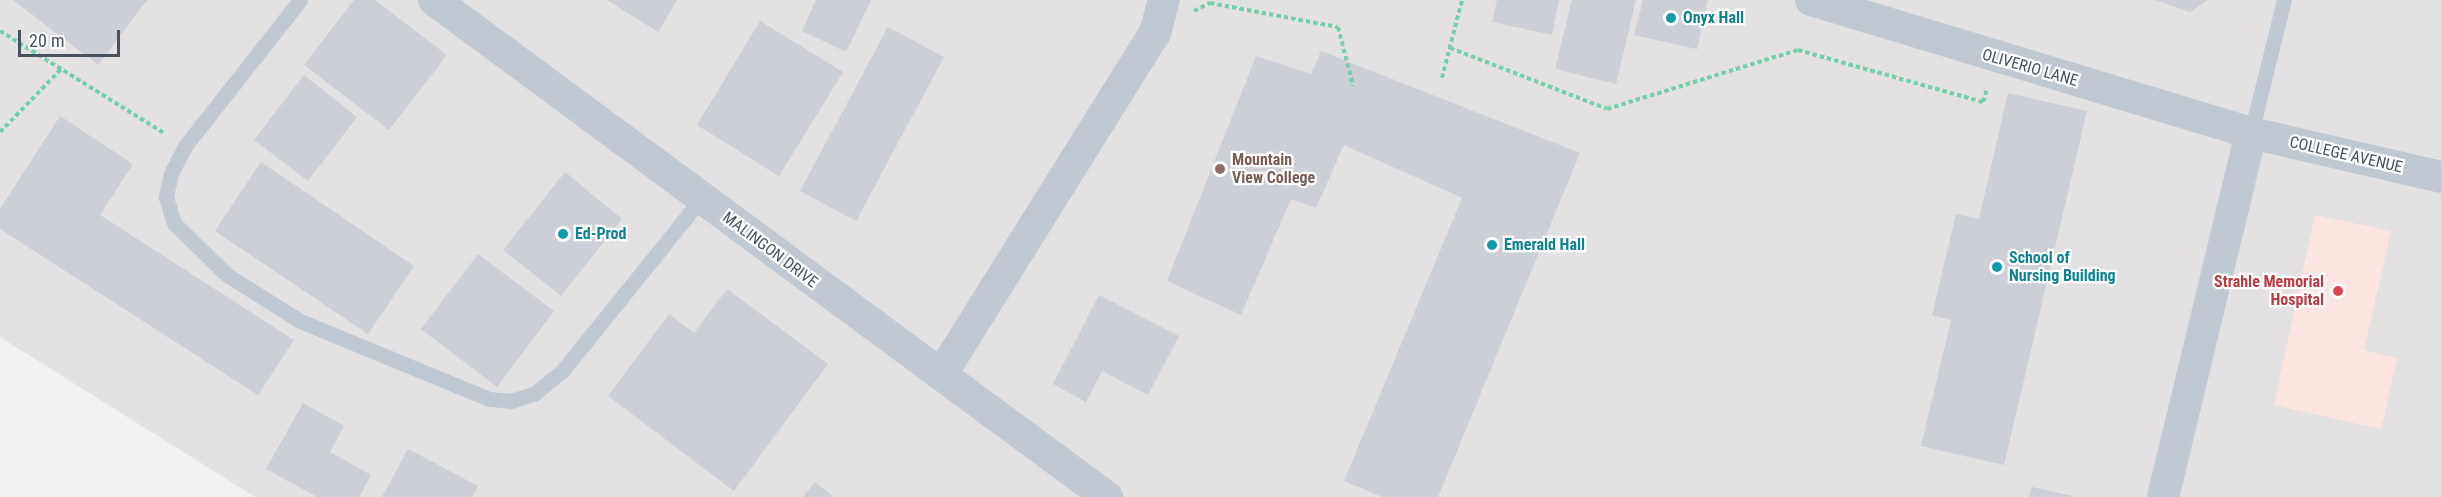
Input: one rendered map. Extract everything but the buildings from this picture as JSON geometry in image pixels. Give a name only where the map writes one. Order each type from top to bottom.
[{"type":"street","name":"MALINGON DRIVE","points":[[434,0],[1107,497]]},
{"type":"street","points":[[941,375],[1155,33],[1164,0]]},
{"type":"street","name":"OLIVERIO LANE","points":[[1811,0],[1996,59],[2251,133]]},
{"type":"street","points":[[2163,497],[2251,133]]},
{"type":"street","name":"COLLEGE AVENUE","points":[[2251,133],[2441,177]]},
{"type":"lane","points":[[300,0],[185,146],[171,173],[166,197],[174,223],[227,275],[300,321],[489,399],[511,401],[536,393],[563,370],[701,198]]},
{"type":"lane","points":[[2251,133],[2284,0]]},
{"type":"path","points":[[1442,78],[1462,0]]},
{"type":"path","points":[[1155,33],[1210,3],[1338,27],[1353,86]]},
{"type":"path","points":[[0,31],[185,146]]},
{"type":"path","points":[[1450,48],[1607,109],[1798,50],[1983,102],[1996,59]]},
{"type":"path","points":[[0,132],[61,69]]},
{"type":"shaded area","name":"Mountain View College","points":[[0,0],[2441,0],[2441,497],[255,497],[0,337]]},
{"type":"shaded area","name":"Strahle Memorial Hospital","points":[[2315,215],[2391,231],[2364,350],[2397,358],[2381,429],[2274,405]]},
{"type":"place","name":"Onyx Hall","points":[[1671,18]]},
{"type":"place","name":"Mountain View College","points":[[1220,169]]},
{"type":"place","name":"Ed-Prod","points":[[563,234]]},
{"type":"place","name":"Emerald Hall","points":[[1492,245]]},
{"type":"place","name":"School of Nursing Building","points":[[1997,267]]},
{"type":"place","name":"Strahle Memorial Hospital","points":[[2338,291]]}]
